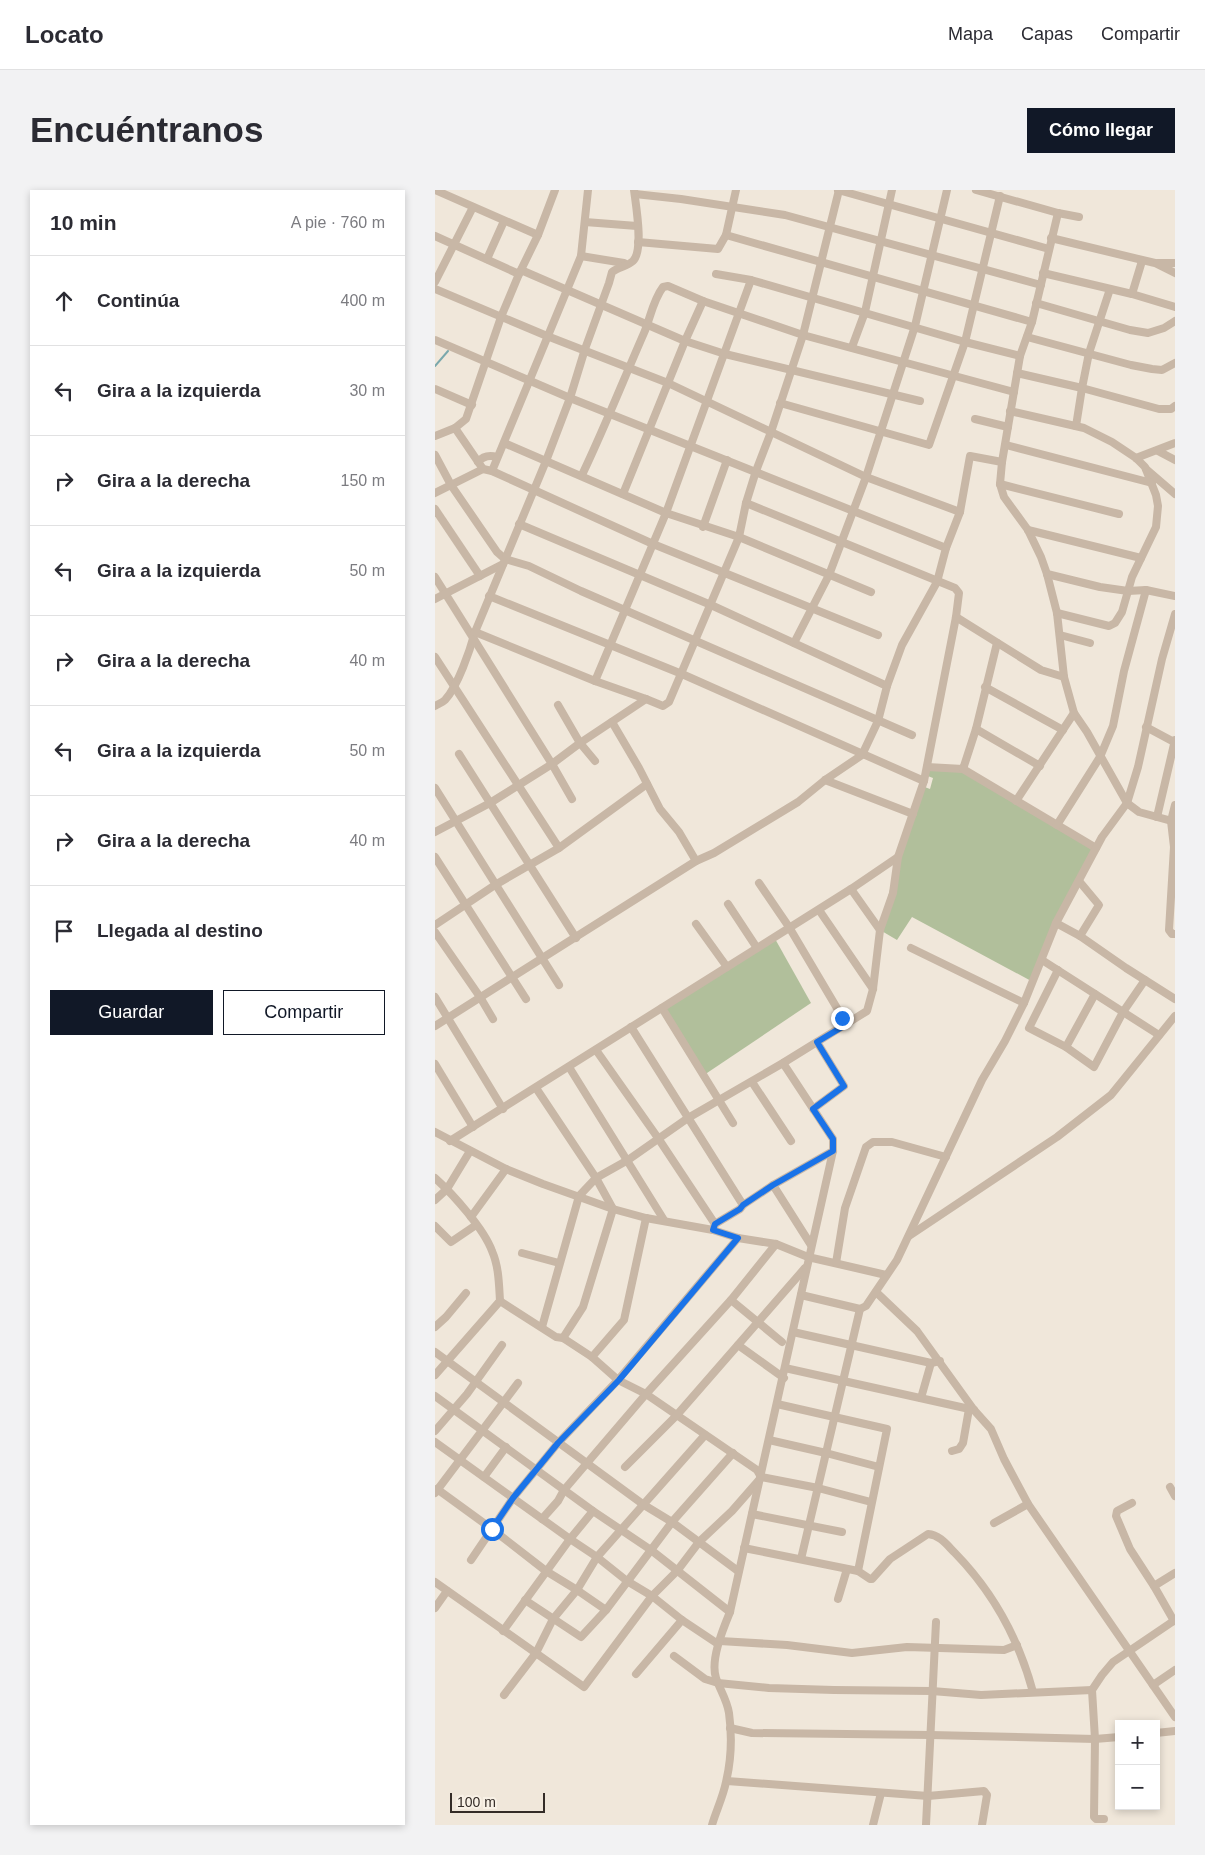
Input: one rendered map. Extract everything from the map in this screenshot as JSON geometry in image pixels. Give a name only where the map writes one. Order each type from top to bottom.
[{"type":"street","points":[[435,190],[538,235]]},
{"type":"street","points":[[435,436],[455,428],[466,419],[501,317],[538,235],[555,190]]},
{"type":"street","points":[[435,493],[487,470],[497,457],[581,256],[589,190]]},
{"type":"street","points":[[638,242],[718,249],[726,235],[736,190]]},
{"type":"street","points":[[474,635],[663,706],[669,702],[739,537],[746,503],[756,471],[803,335],[839,190],[1049,249]]},
{"type":"street","points":[[852,348],[865,312],[871,276],[892,190]]},
{"type":"street","points":[[794,643],[829,575],[866,477],[915,326],[947,190]]},
{"type":"street","points":[[976,190],[1079,218]]},
{"type":"street","points":[[435,706],[444,701],[455,685],[471,649],[474,635],[489,596],[546,461],[570,398],[612,272],[619,266],[629,264],[634,260],[638,242],[635,192],[785,215],[1041,285]]},
{"type":"street","points":[[780,403],[929,445],[965,342],[1000,196]]},
{"type":"street","points":[[435,282],[473,206]]},
{"type":"street","points":[[1058,213],[1032,322],[1017,373],[1000,484],[1004,497],[1028,530],[1047,574],[1057,614],[1064,677],[1074,713],[1127,803],[1139,812],[1173,821]]},
{"type":"street","points":[[487,259],[504,221]]},
{"type":"street","points":[[585,222],[637,226]]},
{"type":"street","points":[[726,235],[1032,322]]},
{"type":"street","points":[[435,236],[647,325],[725,354],[920,402]]},
{"type":"street","points":[[1051,238],[1142,261],[1175,263]]},
{"type":"street","points":[[581,256],[629,264]]},
{"type":"street","points":[[1132,294],[1142,261]]},
{"type":"street","points":[[1155,263],[1175,273]]},
{"type":"street","points":[[1043,273],[1132,294],[1175,307]]},
{"type":"street","points":[[716,274],[751,280],[965,342],[1021,356]]},
{"type":"street","points":[[595,681],[666,513],[751,280]]},
{"type":"street","points":[[582,476],[611,414],[659,292],[663,287],[669,286],[703,301],[803,335],[1014,392]]},
{"type":"street","points":[[435,289],[547,336],[585,349],[668,383],[866,477],[959,512]]},
{"type":"street","points":[[1077,426],[1089,353],[1110,289]]},
{"type":"street","points":[[623,494],[648,429],[703,301]]},
{"type":"street","points":[[1036,304],[1130,330],[1148,332],[1164,328],[1175,321]]},
{"type":"street","points":[[1027,337],[1131,365],[1162,370],[1175,363]]},
{"type":"street","points":[[435,340],[570,398],[692,445],[946,548]]},
{"type":"street","points":[[1017,373],[1159,409],[1171,409],[1175,406]]},
{"type":"street","points":[[435,389],[472,405]]},
{"type":"street","points":[[1011,411],[1077,426],[1113,442],[1136,458],[1145,467],[1152,479],[1158,506],[1156,527],[1132,577],[1122,612],[1115,623],[1109,626],[1057,614]]},
{"type":"street","points":[[975,419],[1008,427]]},
{"type":"street","points":[[455,428],[478,462],[487,470],[653,544],[878,635]]},
{"type":"street","points":[[504,443],[666,513],[703,527],[739,537],[871,592]]},
{"type":"street","points":[[1136,458],[1175,443]]},
{"type":"street","points":[[1006,445],[1152,479],[1175,494]]},
{"type":"street","points":[[1158,451],[1175,460]]},
{"type":"street","points":[[435,455],[451,485],[504,561],[529,566],[625,610],[912,735]]},
{"type":"street","points":[[478,462],[487,456],[497,457]]},
{"type":"street","points":[[435,1026],[696,861],[714,853],[798,802],[825,780],[862,755],[877,720],[902,645],[937,582],[946,548],[965,492],[970,456],[1002,462]]},
{"type":"street","points":[[703,527],[727,460]]},
{"type":"street","points":[[1000,484],[1119,514]]},
{"type":"street","points":[[541,1327],[579,1196],[596,1178],[628,1160],[689,1118],[752,1082],[867,1011],[873,990],[881,930],[893,893],[898,857],[924,781],[957,617],[959,596],[957,590],[746,503]]},
{"type":"street","points":[[435,509],[481,576]]},
{"type":"street","points":[[519,524],[711,605],[887,686]]},
{"type":"street","points":[[1028,530],[1141,558]]},
{"type":"street","points":[[435,599],[481,576],[504,561]]},
{"type":"street","points":[[1047,574],[1100,587],[1128,591],[1146,590],[1175,596]]},
{"type":"street","points":[[435,577],[474,635],[572,799]]},
{"type":"street","points":[[1057,825],[1100,756],[1113,726],[1124,671],[1146,590]]},
{"type":"street","points":[[489,596],[682,674],[924,781]]},
{"type":"street","points":[[801,1295],[860,1309],[866,1306],[897,1260],[982,1080],[1005,1041],[1024,1002],[1056,923],[1102,836],[1127,803],[1138,767],[1162,659],[1175,614]]},
{"type":"street","points":[[957,617],[1041,670],[1064,677]]},
{"type":"street","points":[[1060,635],[1090,643]]},
{"type":"street","points":[[963,769],[976,729],[997,643]]},
{"type":"street","points":[[435,657],[455,685],[559,848]]},
{"type":"street","points":[[985,687],[1063,730]]},
{"type":"street","points":[[435,832],[490,803],[552,764],[580,742],[645,699]]},
{"type":"street","points":[[558,705],[580,742],[595,761]]},
{"type":"street","points":[[1016,801],[1074,713]]},
{"type":"street","points":[[612,722],[660,809],[679,832],[696,861]]},
{"type":"street","points":[[1146,727],[1175,741],[1157,817]]},
{"type":"street","points":[[976,729],[1040,766]]},
{"type":"street","points":[[459,754],[576,938]]},
{"type":"street","points":[[927,767],[963,769],[1096,848]]},
{"type":"street","points":[[825,780],[913,814]]},
{"type":"street","points":[[435,925],[495,885],[559,848],[647,784]]},
{"type":"street","points":[[435,788],[559,985]]},
{"type":"street","points":[[1175,805],[1169,930],[1175,934]]},
{"type":"street","points":[[435,857],[526,1000]]},
{"type":"street","points":[[450,1141],[597,1050],[789,927],[819,910],[898,857]]},
{"type":"street","points":[[1079,881],[1099,905],[1080,936]]},
{"type":"street","points":[[759,883],[789,927],[847,1024]]},
{"type":"street","points":[[851,889],[881,930]]},
{"type":"street","points":[[728,904],[757,948]]},
{"type":"street","points":[[819,910],[873,990]]},
{"type":"street","points":[[1056,923],[1080,936],[1175,999]]},
{"type":"street","points":[[696,924],[727,967]]},
{"type":"street","points":[[435,932],[493,1019]]},
{"type":"street","points":[[911,948],[1024,1002]]},
{"type":"street","points":[[1042,960],[1159,1035]]},
{"type":"street","points":[[1058,970],[1029,1028],[1066,1047],[1094,1067],[1123,1012],[1145,980]]},
{"type":"street","points":[[1066,1047],[1095,994]]},
{"type":"street","points":[[435,997],[503,1108]]},
{"type":"street","points":[[662,1008],[721,1100],[733,1123]]},
{"type":"street","points":[[907,1237],[1057,1137],[1111,1095],[1175,1016]]},
{"type":"street","points":[[631,1027],[743,1205]]},
{"type":"street","points":[[813,1109],[844,1086],[817,1042]]},
{"type":"street","points":[[597,1050],[658,1138],[714,1227]]},
{"type":"street","points":[[721,1825],[712,1824],[727,1781],[730,1728],[726,1699],[715,1676],[715,1664],[719,1642],[730,1612],[784,1378],[808,1257],[833,1151],[833,1139],[783,1063]]},
{"type":"street","points":[[435,1064],[473,1127]]},
{"type":"street","points":[[569,1067],[664,1220]]},
{"type":"street","points":[[752,1082],[791,1141]]},
{"type":"street","points":[[536,1088],[596,1178],[613,1208],[583,1307],[563,1338]]},
{"type":"street","points":[[435,1132],[506,1169],[613,1208],[646,1218],[714,1227],[738,1238],[776,1244],[808,1257],[886,1275]]},
{"type":"street","points":[[836,1263],[845,1208],[866,1147],[873,1142],[892,1142],[946,1157]]},
{"type":"street","points":[[435,1200],[447,1189],[470,1151]]},
{"type":"street","points":[[714,1227],[773,1185],[833,1151]]},
{"type":"street","points":[[471,1217],[506,1169]]},
{"type":"street","points":[[435,1178],[471,1217],[486,1238],[495,1257],[501,1301],[556,1337],[563,1338],[592,1357],[619,1380],[646,1394],[757,1470],[761,1477],[818,1488],[871,1502]]},
{"type":"street","points":[[773,1185],[811,1245]]},
{"type":"street","points":[[592,1357],[624,1320],[646,1218]]},
{"type":"street","points":[[435,1226],[451,1242],[475,1225]]},
{"type":"street","points":[[471,1560],[513,1498],[558,1443],[619,1380],[738,1238]]},
{"type":"street","points":[[542,1519],[558,1501],[564,1490],[646,1394],[731,1300],[776,1244]]},
{"type":"street","points":[[522,1253],[559,1263]]},
{"type":"street","points":[[625,1467],[676,1416],[807,1266]]},
{"type":"street","points":[[876,1292],[917,1331],[940,1361],[972,1409],[991,1429],[1004,1459],[1028,1504],[1175,1716]]},
{"type":"street","points":[[435,1327],[466,1293]]},
{"type":"street","points":[[731,1300],[782,1342]]},
{"type":"street","points":[[435,1375],[501,1301]]},
{"type":"street","points":[[801,1559],[833,1416],[860,1309]]},
{"type":"street","points":[[793,1332],[931,1363],[940,1361]]},
{"type":"street","points":[[435,1431],[477,1382],[501,1345]]},
{"type":"street","points":[[738,1345],[784,1378]]},
{"type":"street","points":[[435,1352],[587,1464],[644,1505],[672,1522],[739,1571]]},
{"type":"street","points":[[921,1398],[931,1363]]},
{"type":"street","points":[[785,1368],[972,1409]]},
{"type":"street","points":[[518,1383],[436,1491],[492,1529],[546,1571],[606,1610]]},
{"type":"street","points":[[435,1396],[593,1511],[651,1550],[730,1612]]},
{"type":"street","points":[[777,1404],[887,1429],[858,1571]]},
{"type":"street","points":[[952,1451],[959,1448],[963,1443],[972,1409]]},
{"type":"street","points":[[503,1695],[536,1653],[553,1618],[577,1590],[597,1556],[705,1435]]},
{"type":"street","points":[[769,1440],[879,1467]]},
{"type":"street","points":[[435,1442],[570,1539],[597,1556],[627,1581],[652,1596],[682,1620],[719,1642],[787,1645],[852,1653],[907,1647],[1004,1650],[1017,1645]]},
{"type":"street","points":[[484,1477],[506,1447]]},
{"type":"street","points":[[525,1600],[581,1637],[606,1610],[672,1522],[733,1453]]},
{"type":"street","points":[[435,1582],[585,1687],[652,1596],[677,1571],[699,1542],[732,1511],[761,1477]]},
{"type":"street","points":[[1170,1487],[1175,1496]]},
{"type":"street","points":[[1104,1819],[1093,1817],[1095,1739],[1092,1690],[1113,1662],[1174,1621],[1130,1549],[1115,1516],[1117,1511],[1132,1503]]},
{"type":"street","points":[[994,1523],[1028,1504]]},
{"type":"street","points":[[503,1631],[570,1539],[593,1511]]},
{"type":"street","points":[[752,1514],[841,1532]]},
{"type":"street","points":[[744,1548],[858,1571],[872,1579],[890,1559],[928,1534],[938,1537],[965,1563],[992,1598],[1017,1645],[1033,1692]]},
{"type":"street","points":[[838,1599],[847,1569]]},
{"type":"street","points":[[1154,1586],[1175,1573]]},
{"type":"street","points":[[435,1608],[447,1591]]},
{"type":"street","points":[[636,1674],[682,1620]]},
{"type":"street","points":[[926,1825],[936,1622]]},
{"type":"street","points":[[674,1656],[705,1679],[718,1683],[769,1688],[932,1691],[990,1695],[1092,1690]]},
{"type":"street","points":[[1153,1685],[1175,1670]]},
{"type":"street","points":[[730,1728],[752,1733],[1095,1739],[1115,1737]]},
{"type":"street","points":[[1160,1733],[1175,1731]]},
{"type":"street","points":[[727,1781],[928,1796],[984,1791],[987,1795],[982,1825]]},
{"type":"street","points":[[873,1825],[881,1793]]},
{"type":"green space","points":[[927,767],[963,769],[1096,848],[1061,914],[1033,982],[912,917],[897,940],[880,930],[898,857],[922,786],[930,789],[933,778],[925,775]]},
{"type":"green space","points":[[774,937],[811,1003],[704,1075],[662,1008]]},
{"type":"waterway","points":[[435,366],[448,351]]},
{"type":"route","points":[[492,1529],[513,1498],[558,1443],[619,1380],[738,1238],[713,1230],[715,1224],[740,1209],[773,1185],[833,1151],[833,1139],[813,1109],[844,1086],[817,1042],[847,1024],[842,1018]]}]
